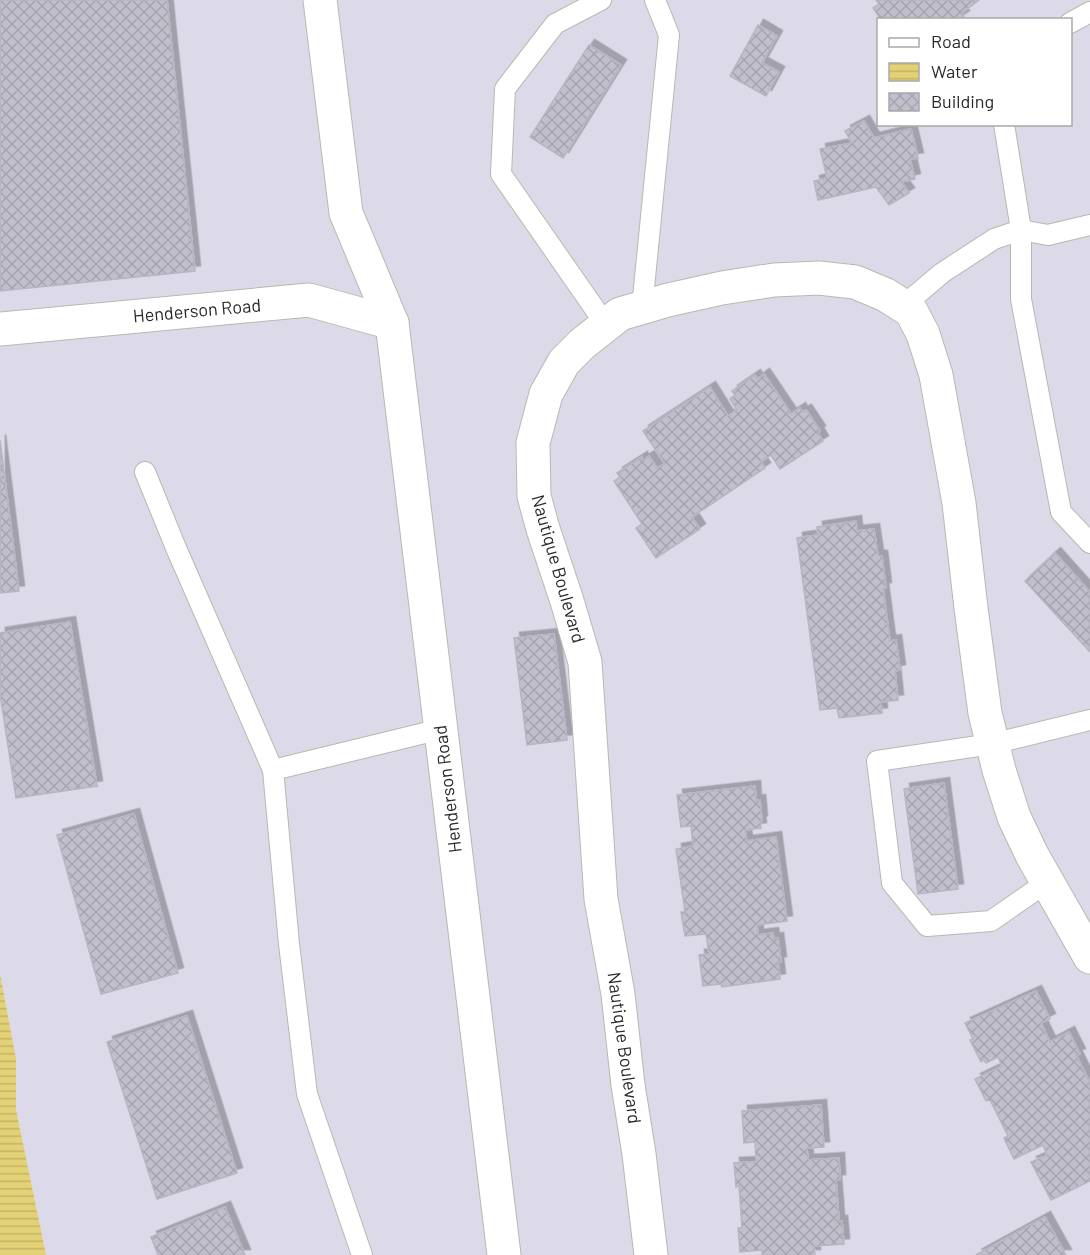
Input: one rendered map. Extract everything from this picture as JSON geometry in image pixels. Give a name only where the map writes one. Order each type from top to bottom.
[{"type":"street","name":"Henderson Road","points":[[320,0],[346,213],[392,323],[504,1255]]},
{"type":"street","name":"Nautique Boulevard","points":[[651,1255],[618,994],[601,899],[585,662],[534,496],[533,443],[546,394],[564,362],[582,344],[620,314],[722,288],[774,280],[819,278],[855,282],[886,295],[910,311],[923,334],[936,375],[959,503],[985,713],[999,770],[1014,817],[1032,855],[1090,957]]},
{"type":"street","name":"Henderson Road","points":[[0,329],[309,300],[392,323]]},
{"type":"lane","points":[[601,0],[555,24],[505,89],[501,174],[606,325]]},
{"type":"lane","points":[[642,308],[669,35],[656,0]]},
{"type":"lane","points":[[1072,22],[1090,12]]},
{"type":"lane","points":[[1004,126],[1021,230],[1021,299],[1061,512],[1090,543]]},
{"type":"lane","points":[[903,306],[942,273],[994,239],[1021,230],[1048,235],[1090,225]]},
{"type":"lane","points":[[145,472],[273,770],[307,1094],[362,1255]]},
{"type":"lane","points":[[1047,882],[991,921],[927,926],[892,883],[877,761],[992,744],[1090,720]]},
{"type":"lane","points":[[273,770],[441,729]]},
{"type":"water","points":[[0,974],[16,1059],[16,1110],[46,1255],[0,1255]]},
{"type":"building","points":[[0,0],[167,0],[195,271],[0,291]]},
{"type":"building","points":[[876,0],[979,0],[962,13],[964,16],[961,18],[880,18],[873,8],[879,4]]},
{"type":"building","points":[[758,25],[777,36],[762,63],[779,72],[766,96],[730,76]]},
{"type":"building","points":[[589,45],[621,65],[563,158],[530,137]]},
{"type":"building","points":[[864,121],[874,138],[911,129],[918,158],[910,159],[915,179],[901,182],[909,193],[889,205],[876,187],[818,200],[814,181],[827,178],[820,149],[852,143],[845,131]]},
{"type":"building","points":[[764,374],[791,414],[800,408],[802,412],[806,410],[820,431],[818,433],[823,441],[780,469],[771,455],[761,462],[765,468],[692,517],[700,529],[656,558],[636,528],[642,524],[614,481],[620,477],[617,473],[642,457],[643,460],[649,456],[657,468],[665,464],[643,431],[710,387],[728,416],[737,410],[730,399],[735,395],[732,391],[755,375],[757,379]]},
{"type":"building","points":[[0,440],[19,591],[0,593]]},
{"type":"building","points":[[856,521],[857,531],[874,529],[878,556],[882,556],[886,588],[883,588],[890,641],[896,640],[900,670],[895,671],[898,700],[881,702],[882,713],[839,718],[837,708],[820,710],[797,538],[818,535],[817,527]]},
{"type":"building","points":[[1055,553],[1090,592],[1090,652],[1025,581]]},
{"type":"building","points":[[70,622],[97,786],[16,798],[0,694],[0,633]]},
{"type":"building","points":[[554,634],[567,740],[527,745],[514,638]]},
{"type":"building","points":[[944,783],[958,889],[918,894],[904,789]]},
{"type":"building","points":[[755,786],[756,801],[760,800],[761,828],[745,830],[747,841],[776,837],[787,921],[757,925],[758,935],[773,933],[774,939],[778,938],[781,962],[778,962],[780,979],[722,987],[721,984],[703,986],[699,955],[709,954],[706,934],[685,936],[681,912],[685,912],[676,849],[693,846],[691,826],[681,827],[677,795]]},
{"type":"building","points":[[134,814],[178,973],[101,994],[57,835]]},
{"type":"building","points":[[1036,991],[1050,1019],[1041,1023],[1050,1042],[1069,1032],[1080,1054],[1076,1055],[1090,1083],[1090,1181],[1051,1200],[1031,1162],[1047,1155],[1043,1145],[1014,1159],[1004,1138],[1008,1136],[990,1100],[986,1101],[975,1079],[1002,1066],[998,1057],[986,1063],[984,1060],[981,1062],[970,1040],[973,1039],[965,1023]]},
{"type":"building","points":[[187,1016],[237,1173],[157,1199],[107,1042]]},
{"type":"building","points":[[821,1105],[824,1147],[807,1148],[808,1160],[839,1158],[840,1180],[836,1180],[839,1221],[842,1221],[844,1244],[814,1246],[815,1255],[762,1255],[762,1250],[740,1252],[738,1228],[742,1228],[739,1186],[736,1187],[734,1163],[756,1162],[755,1142],[744,1143],[742,1111]]},
{"type":"building","points":[[225,1207],[245,1255],[158,1255],[151,1237]]},
{"type":"building","points":[[1045,1217],[1066,1255],[976,1255]]}]
